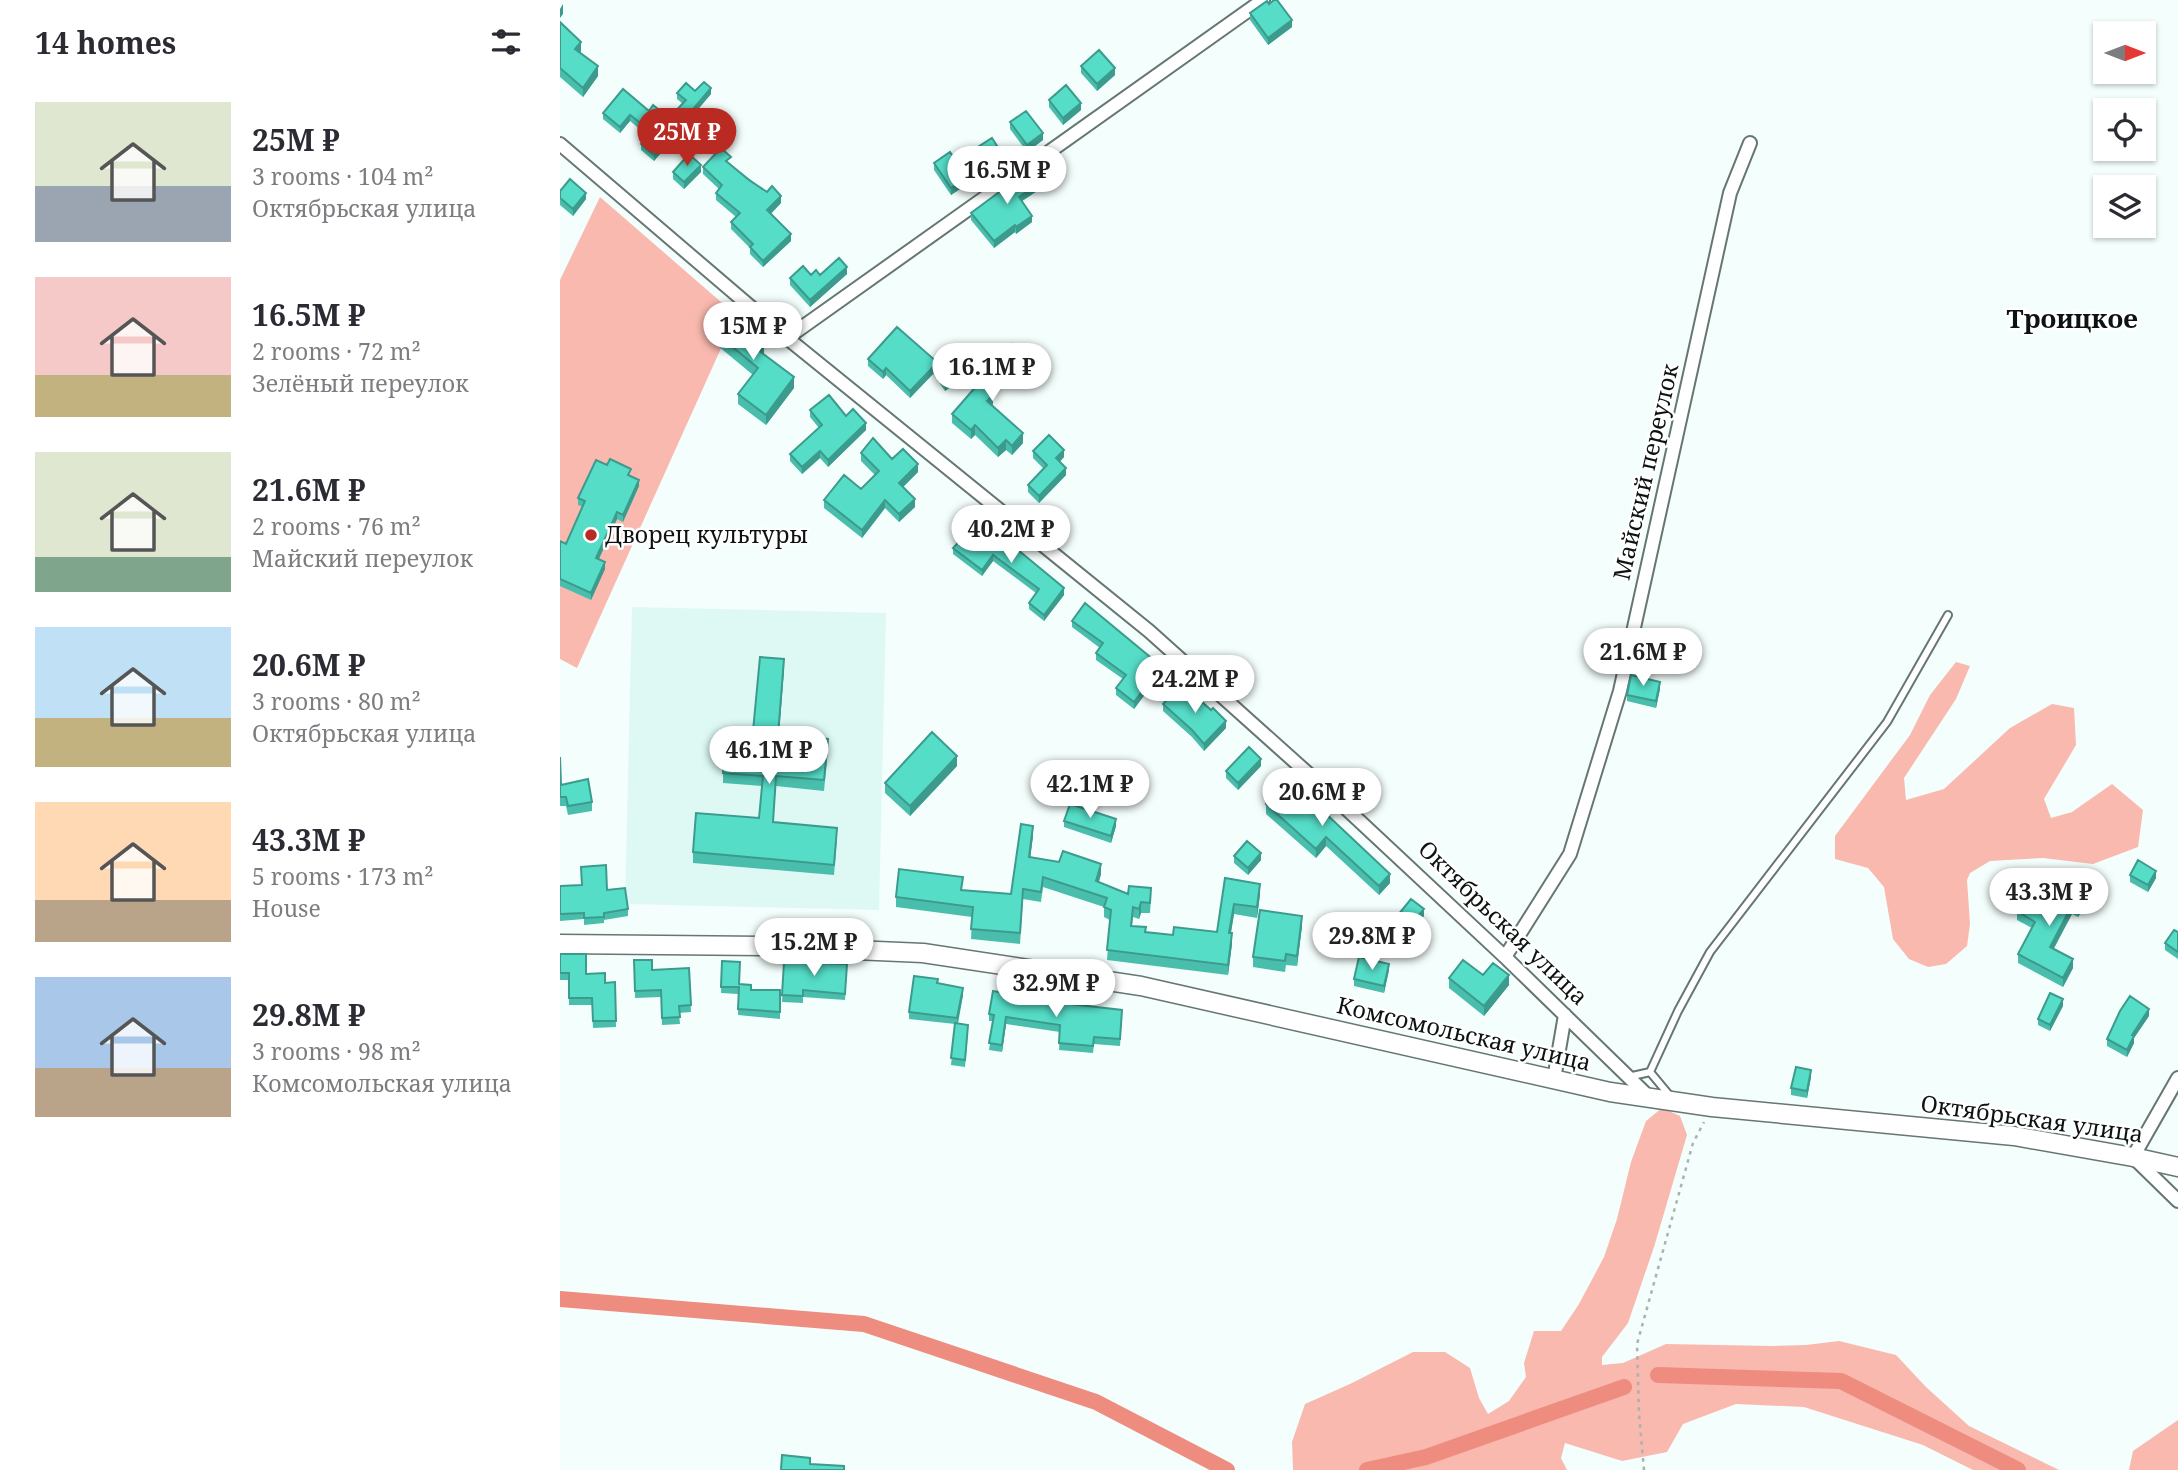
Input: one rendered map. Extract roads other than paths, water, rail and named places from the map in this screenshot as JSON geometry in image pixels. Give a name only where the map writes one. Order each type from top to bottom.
[{"type":"street","points":[[787,338],[1263,0]]},
{"type":"street","name":"Майский переулок","points":[[1506,957],[1570,854],[1620,691],[1730,193],[1750,143]]},
{"type":"street","name":"Октябрьская улица","points":[[560,144],[787,338],[1149,631],[1506,957],[1649,1097],[1712,1107],[2014,1136],[2178,1167]]},
{"type":"street","name":"Комсомольская улица","points":[[560,944],[763,946],[923,953],[1141,986],[1610,1092],[1649,1097]]},
{"type":"street","points":[[1555,1079],[1564,1015]]},
{"type":"street","points":[[2178,1078],[2133,1157],[2178,1201]]},
{"type":"lane","points":[[1650,1072],[1678,1011],[1710,952],[1887,722],[1948,615]]},
{"type":"lane","points":[[1628,1077],[1650,1072]]},
{"type":"lane","points":[[1650,1072],[1674,1101]]},
{"type":"waterway","points":[[560,1299],[864,1324],[1096,1402],[1227,1470]]},
{"type":"waterway","points":[[1658,1375],[1841,1381],[2018,1470]]},
{"type":"waterway","points":[[1367,1470],[1426,1457],[1624,1387]]},
{"type":"place","name":"Дворец культуры","points":[[591,535]]},
{"type":"district","name":"Троицкое","points":[[2072,319]]}]
